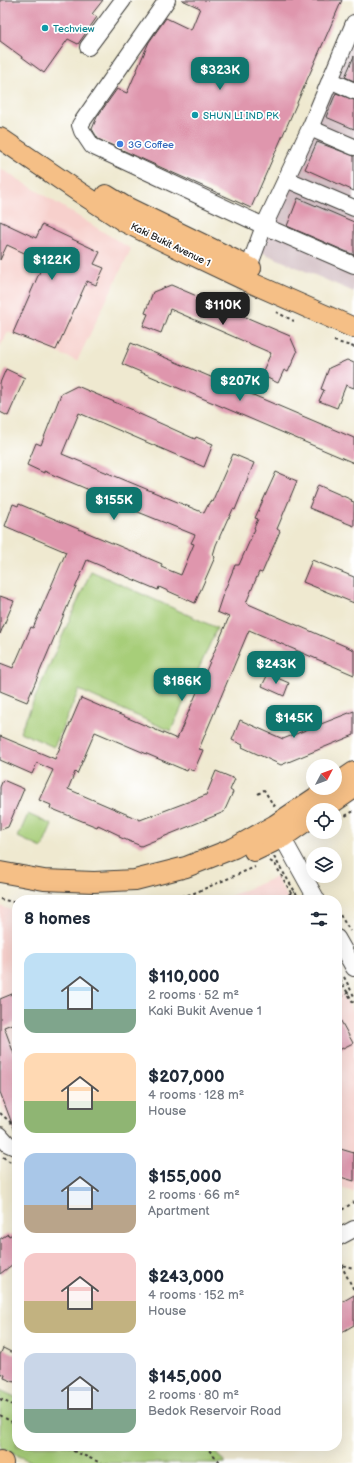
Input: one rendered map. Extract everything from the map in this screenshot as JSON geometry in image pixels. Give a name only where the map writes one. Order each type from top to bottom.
[{"type":"main road","name":"Kaki Bukit Avenue 1","points":[[0,123],[71,173],[124,206],[249,267],[354,313]]},
{"type":"main road","name":"Kaki Bukit Avenue 1","points":[[0,138],[125,222],[245,280],[354,328]]},
{"type":"main road","points":[[342,780],[354,772]]},
{"type":"main road","points":[[332,803],[354,788]]},
{"type":"main road","points":[[0,872],[44,880],[94,882],[135,880],[186,866],[234,848],[279,823],[320,795]]},
{"type":"main road","points":[[0,882],[45,892],[96,893],[138,890],[190,878],[240,858],[279,823],[306,817]]},
{"type":"street","points":[[88,46],[123,0]]},
{"type":"street","points":[[167,0],[80,125],[82,131],[92,146],[264,226],[354,265]]},
{"type":"street","points":[[249,267],[264,226],[310,128],[353,27]]},
{"type":"street","points":[[330,80],[354,91]]},
{"type":"street","points":[[310,128],[354,147]]},
{"type":"street","points":[[286,179],[354,208]]},
{"type":"street","points":[[279,823],[315,895]]},
{"type":"street","points":[[344,936],[347,970]]},
{"type":"street","points":[[0,1135],[8,1144],[12,1146]]},
{"type":"street","points":[[342,1235],[354,1229]]},
{"type":"path","points":[[334,340],[354,347]]},
{"type":"path","points":[[258,794],[264,790],[272,804],[279,823]]},
{"type":"path","points":[[342,818],[354,811]]},
{"type":"path","points":[[266,862],[273,856],[297,895]]},
{"type":"path","points":[[270,860],[275,864],[291,894],[295,892]]},
{"type":"path","points":[[187,895],[259,864]]},
{"type":"path","points":[[0,899],[12,902]]},
{"type":"path","points":[[347,970],[351,991],[354,996]]},
{"type":"path","points":[[342,983],[354,1004]]},
{"type":"path","points":[[342,996],[351,991]]},
{"type":"path","points":[[0,1113],[12,1124]]},
{"type":"path","points":[[0,1155],[12,1163]]},
{"type":"path","points":[[342,1210],[354,1203]]},
{"type":"path","points":[[342,1265],[354,1268]]},
{"type":"path","points":[[342,1267],[354,1290]]},
{"type":"path","points":[[0,1399],[12,1405]]},
{"type":"path","points":[[0,1414],[12,1422]]},
{"type":"path","points":[[73,1451],[101,1463]]},
{"type":"path","points":[[210,1451],[221,1463]]},
{"type":"shaded area","points":[[354,9],[354,292],[252,248]]},
{"type":"shaded area","points":[[0,168],[131,249],[77,361],[8,332],[0,347]]},
{"type":"shaded area","points":[[276,877],[286,895],[233,895]]},
{"type":"shaded area","points":[[0,906],[12,910],[12,1123],[8,1121],[0,1101]]},
{"type":"shaded area","points":[[342,993],[354,1013],[354,1192],[342,1188]]},
{"type":"green space","points":[[91,571],[217,628],[171,731],[79,690],[54,747],[20,732]]},
{"type":"green space","points":[[28,814],[52,825],[42,848],[18,837]]},
{"type":"green space","points":[[0,1390],[12,1396],[12,1451],[213,1451],[226,1463],[34,1463],[0,1448]]},
{"type":"building","name":"Techview","points":[[0,0],[103,0],[92,14],[97,17],[78,44],[68,39],[44,73],[0,41]]},
{"type":"building","name":"SHUN LI IND PK","points":[[182,0],[342,0],[251,208],[98,139],[92,129],[97,117],[117,89],[127,93],[149,42],[166,18],[191,30],[200,8]]},
{"type":"building","points":[[354,56],[354,81],[345,77]]},
{"type":"building","points":[[336,93],[354,100],[354,129],[326,117]]},
{"type":"building","points":[[317,142],[354,156],[354,191],[305,169]]},
{"type":"building","points":[[298,198],[354,222],[354,255],[287,226]]},
{"type":"building","points":[[0,221],[36,238],[42,225],[100,252],[94,264],[104,268],[96,285],[87,281],[56,350],[13,333],[44,262],[7,245],[0,260]]},
{"type":"building","points":[[171,285],[290,336],[297,352],[288,372],[284,370],[278,383],[261,375],[271,353],[170,309],[161,333],[143,326],[148,314],[145,313],[153,292]]},
{"type":"building","points":[[131,343],[354,438],[354,463],[122,364]]},
{"type":"building","points":[[347,360],[354,363],[354,388],[346,385],[337,408],[319,401],[324,390],[321,389],[329,368]]},
{"type":"building","points":[[6,369],[25,378],[8,416],[0,412],[0,383]]},
{"type":"building","points":[[77,386],[195,439],[196,437],[213,444],[204,467],[79,413],[62,454],[204,513],[210,501],[212,502],[233,454],[254,463],[235,510],[233,509],[228,518],[216,545],[213,555],[215,557],[195,603],[159,587],[158,590],[87,560],[27,702],[0,691],[0,663],[13,668],[31,627],[33,628],[66,552],[5,526],[13,504],[18,506],[19,504],[162,564],[161,567],[181,575],[194,544],[191,543],[195,535],[27,465],[36,443],[41,445],[61,394]]},
{"type":"building","points":[[276,472],[297,481],[277,529],[280,531],[262,573],[259,572],[246,603],[354,650],[354,675],[249,630],[199,749],[203,750],[194,771],[188,769],[187,771],[95,732],[77,774],[75,772],[68,789],[140,820],[206,795],[216,771],[235,779],[230,790],[233,792],[224,812],[141,846],[119,837],[119,835],[98,825],[97,827],[50,808],[51,805],[39,800],[53,770],[37,763],[32,774],[0,760],[0,736],[55,759],[81,698],[177,739],[229,617],[217,612],[222,597],[235,565],[239,565],[255,529],[254,528],[258,519],[255,518]]},
{"type":"building","points":[[318,485],[354,502],[354,526],[309,508]]},
{"type":"building","points":[[312,560],[354,577],[354,603],[303,582]]},
{"type":"building","points":[[0,596],[14,601],[0,634]]},
{"type":"building","points":[[268,674],[289,683],[284,696],[262,686]]},
{"type":"building","points":[[354,711],[354,735],[281,765],[242,747],[243,745],[232,740],[240,720],[283,739]]},
{"type":"building","points":[[3,780],[24,789],[8,827],[0,830],[0,787]]},
{"type":"building","points":[[12,994],[12,1024],[4,1027],[12,1049],[12,1124],[0,1092],[0,999]]},
{"type":"building","points":[[342,1023],[353,1043],[342,1048]]},
{"type":"building","points":[[342,1149],[354,1153],[354,1181],[342,1177]]},
{"type":"building","points":[[8,1234],[9,1236],[12,1234],[12,1265],[0,1274],[0,1239]]},
{"type":"building","points":[[354,1295],[354,1325],[342,1332],[342,1302]]},
{"type":"building","points":[[3,1348],[12,1352],[12,1381],[4,1378],[5,1375],[0,1373],[0,1355]]},
{"type":"place","name":"Techview","points":[[45,28]]},
{"type":"place","name":"SHUN LI IND PK","points":[[195,115]]},
{"type":"place","name":"3G Coffee","points":[[120,144]]}]
